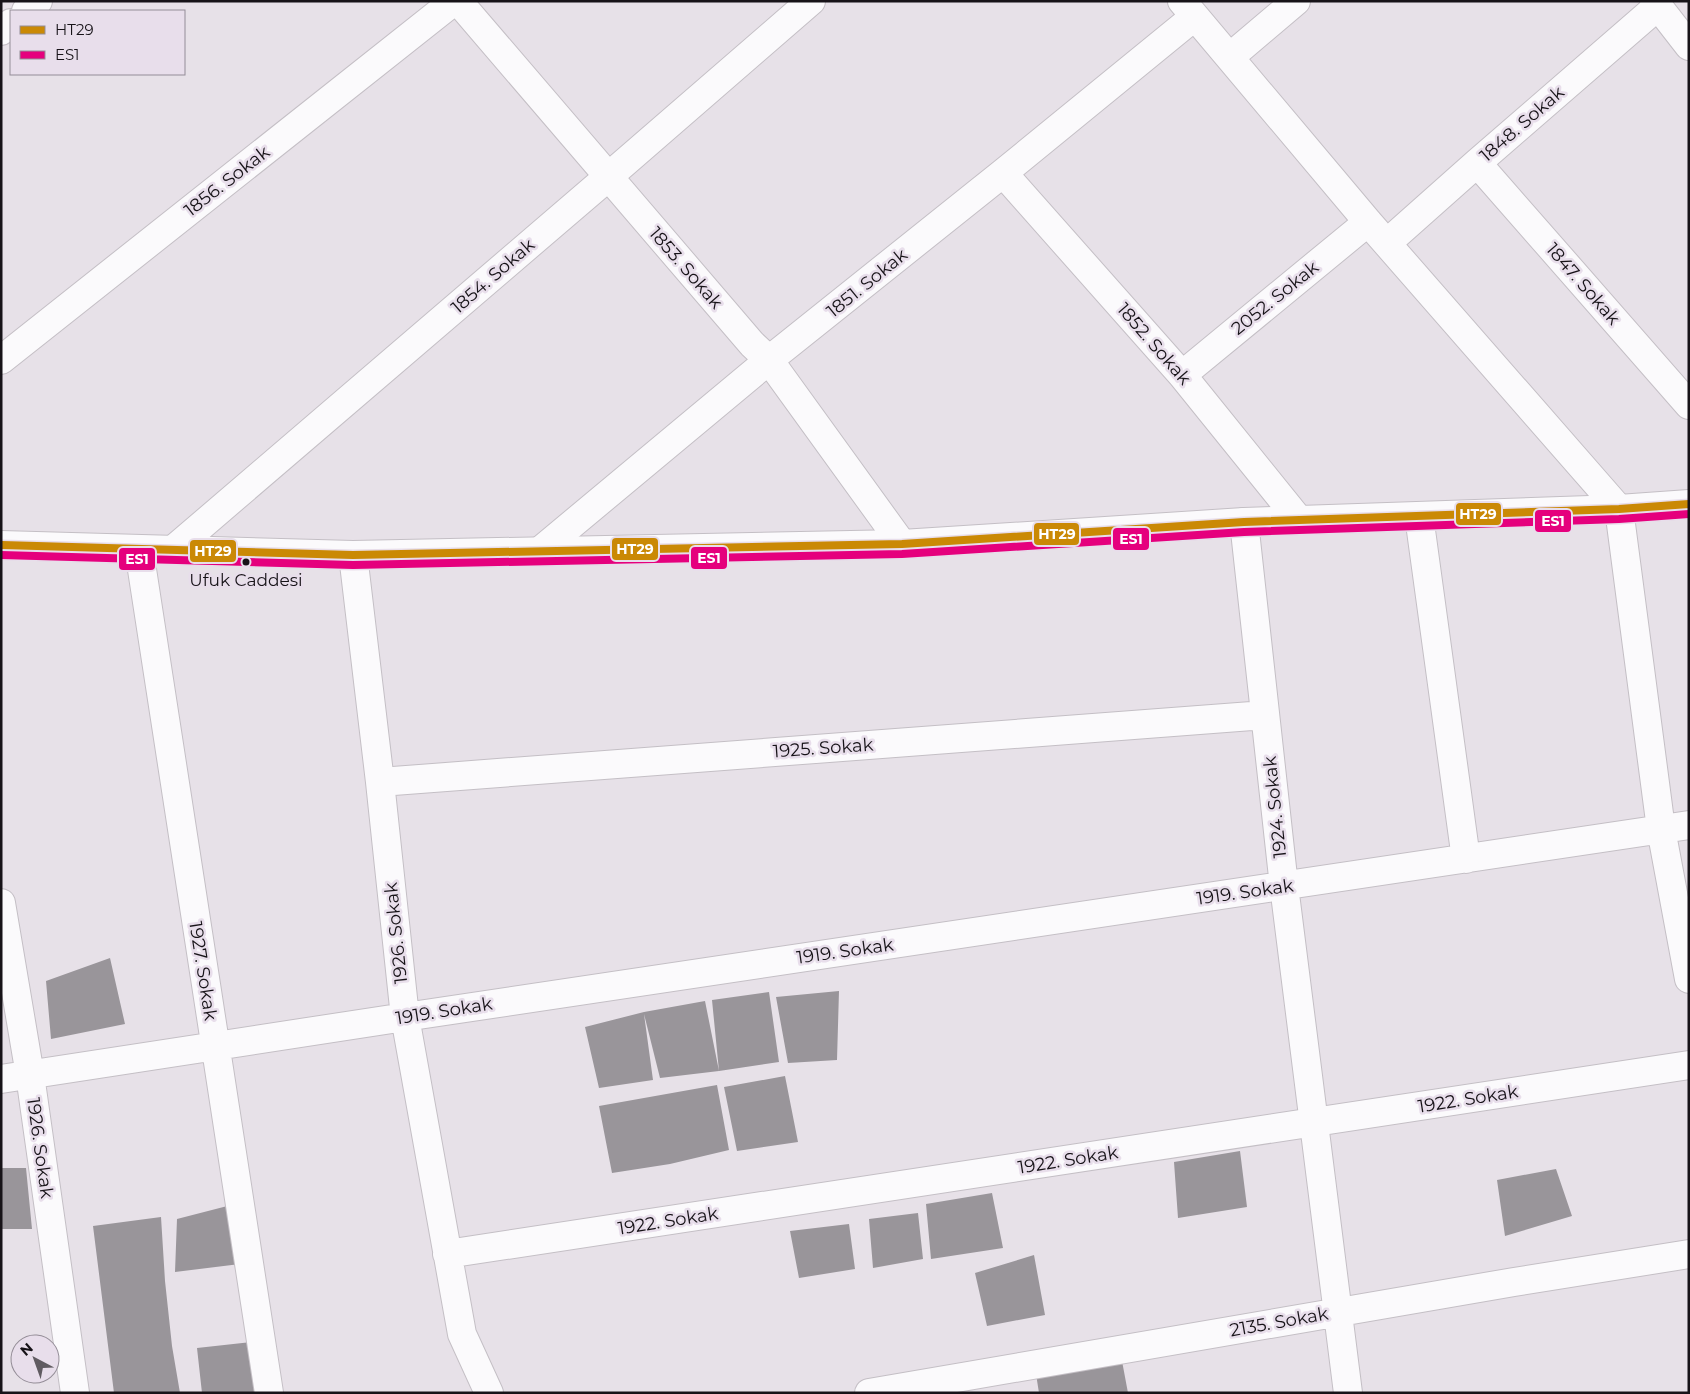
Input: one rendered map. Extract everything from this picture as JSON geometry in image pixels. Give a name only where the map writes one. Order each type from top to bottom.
[{"type":"street","points":[[27,10],[38,1]]},
{"type":"street","name":"1856. Sokak","points":[[1,360],[454,1]]},
{"type":"street","name":"1853. Sokak","points":[[458,1],[752,344],[770,360],[902,544]]},
{"type":"street","name":"1854. Sokak","points":[[174,549],[811,1]]},
{"type":"street","points":[[1230,57],[1296,1]]},
{"type":"street","points":[[1656,4],[1689,46]]},
{"type":"street","name":"1848. Sokak","points":[[1387,243],[1656,4]]},
{"type":"street","points":[[1188,9],[1368,222],[1619,509],[1661,829],[1689,979]]},
{"type":"street","name":"1851. Sokak","points":[[541,550],[770,360],[1003,173],[1188,9]]},
{"type":"street","name":"1847. Sokak","points":[[1477,163],[1689,406]]},
{"type":"street","name":"1852. Sokak","points":[[1003,173],[1182,375],[1299,520]]},
{"type":"street","name":"2052. Sokak","points":[[1182,375],[1368,222]]},
{"type":"street","points":[[2,540],[139,550],[174,549],[353,555],[902,544],[1244,522],[1619,509],[1689,504]]},
{"type":"street","points":[[1419,516],[1466,859]]},
{"type":"street","name":"1924. Sokak","points":[[1244,522],[1284,886],[1348,1393]]},
{"type":"street","name":"1927. Sokak","points":[[139,550],[269,1393]]},
{"type":"street","name":"1926. Sokak","points":[[353,555],[406,1017],[462,1334],[488,1393]]},
{"type":"street","name":"1925. Sokak","points":[[380,782],[1266,715]]},
{"type":"street","name":"1919. Sokak","points":[[1,1079],[1689,825]]},
{"type":"street","name":"1926. Sokak","points":[[1,903],[30,1075],[75,1393]]},
{"type":"street","name":"1922. Sokak","points":[[448,1254],[1689,1065]]},
{"type":"street","name":"2135. Sokak","points":[[869,1393],[1689,1254]]},
{"type":"building","points":[[110,958],[125,1024],[51,1039],[46,981]]},
{"type":"building","points":[[839,991],[837,1060],[788,1063],[776,997]]},
{"type":"building","points":[[769,992],[779,1062],[719,1071],[712,1000]]},
{"type":"building","points":[[705,1001],[719,1071],[660,1078],[644,1014],[653,1080],[599,1088],[585,1027],[644,1012]]},
{"type":"building","points":[[785,1076],[798,1142],[737,1151],[724,1087]]},
{"type":"building","points":[[717,1085],[729,1150],[670,1164],[612,1173],[599,1106]]},
{"type":"building","points":[[1240,1151],[1247,1207],[1178,1218],[1174,1162]]},
{"type":"building","points":[[1,1168],[26,1168],[32,1229],[1,1229]]},
{"type":"building","points":[[1556,1169],[1572,1216],[1505,1236],[1497,1180]]},
{"type":"building","points":[[992,1193],[1003,1248],[931,1259],[926,1204]]},
{"type":"building","points":[[239,1203],[248,1263],[175,1272],[177,1219]]},
{"type":"building","points":[[918,1213],[923,1259],[873,1268],[869,1219]]},
{"type":"building","points":[[161,1217],[172,1346],[180,1393],[114,1393],[93,1226]]},
{"type":"building","points":[[849,1224],[855,1269],[799,1278],[790,1231]]},
{"type":"building","points":[[1034,1255],[1045,1315],[987,1326],[975,1273]]},
{"type":"building","points":[[261,1341],[256,1393],[202,1393],[197,1348]]},
{"type":"building","points":[[1122,1361],[1128,1393],[1039,1393],[1036,1374]]},
{"type":"transit line","name":"HT29","points":[[2,545],[353,555],[902,544],[1244,522],[1619,509],[1689,504]]},
{"type":"transit line","name":"ES1","points":[[1,555],[353,565],[902,554],[1244,532],[1619,519],[1689,514]]},
{"type":"place","name":"Ufuk Caddesi","points":[[246,562]]}]
